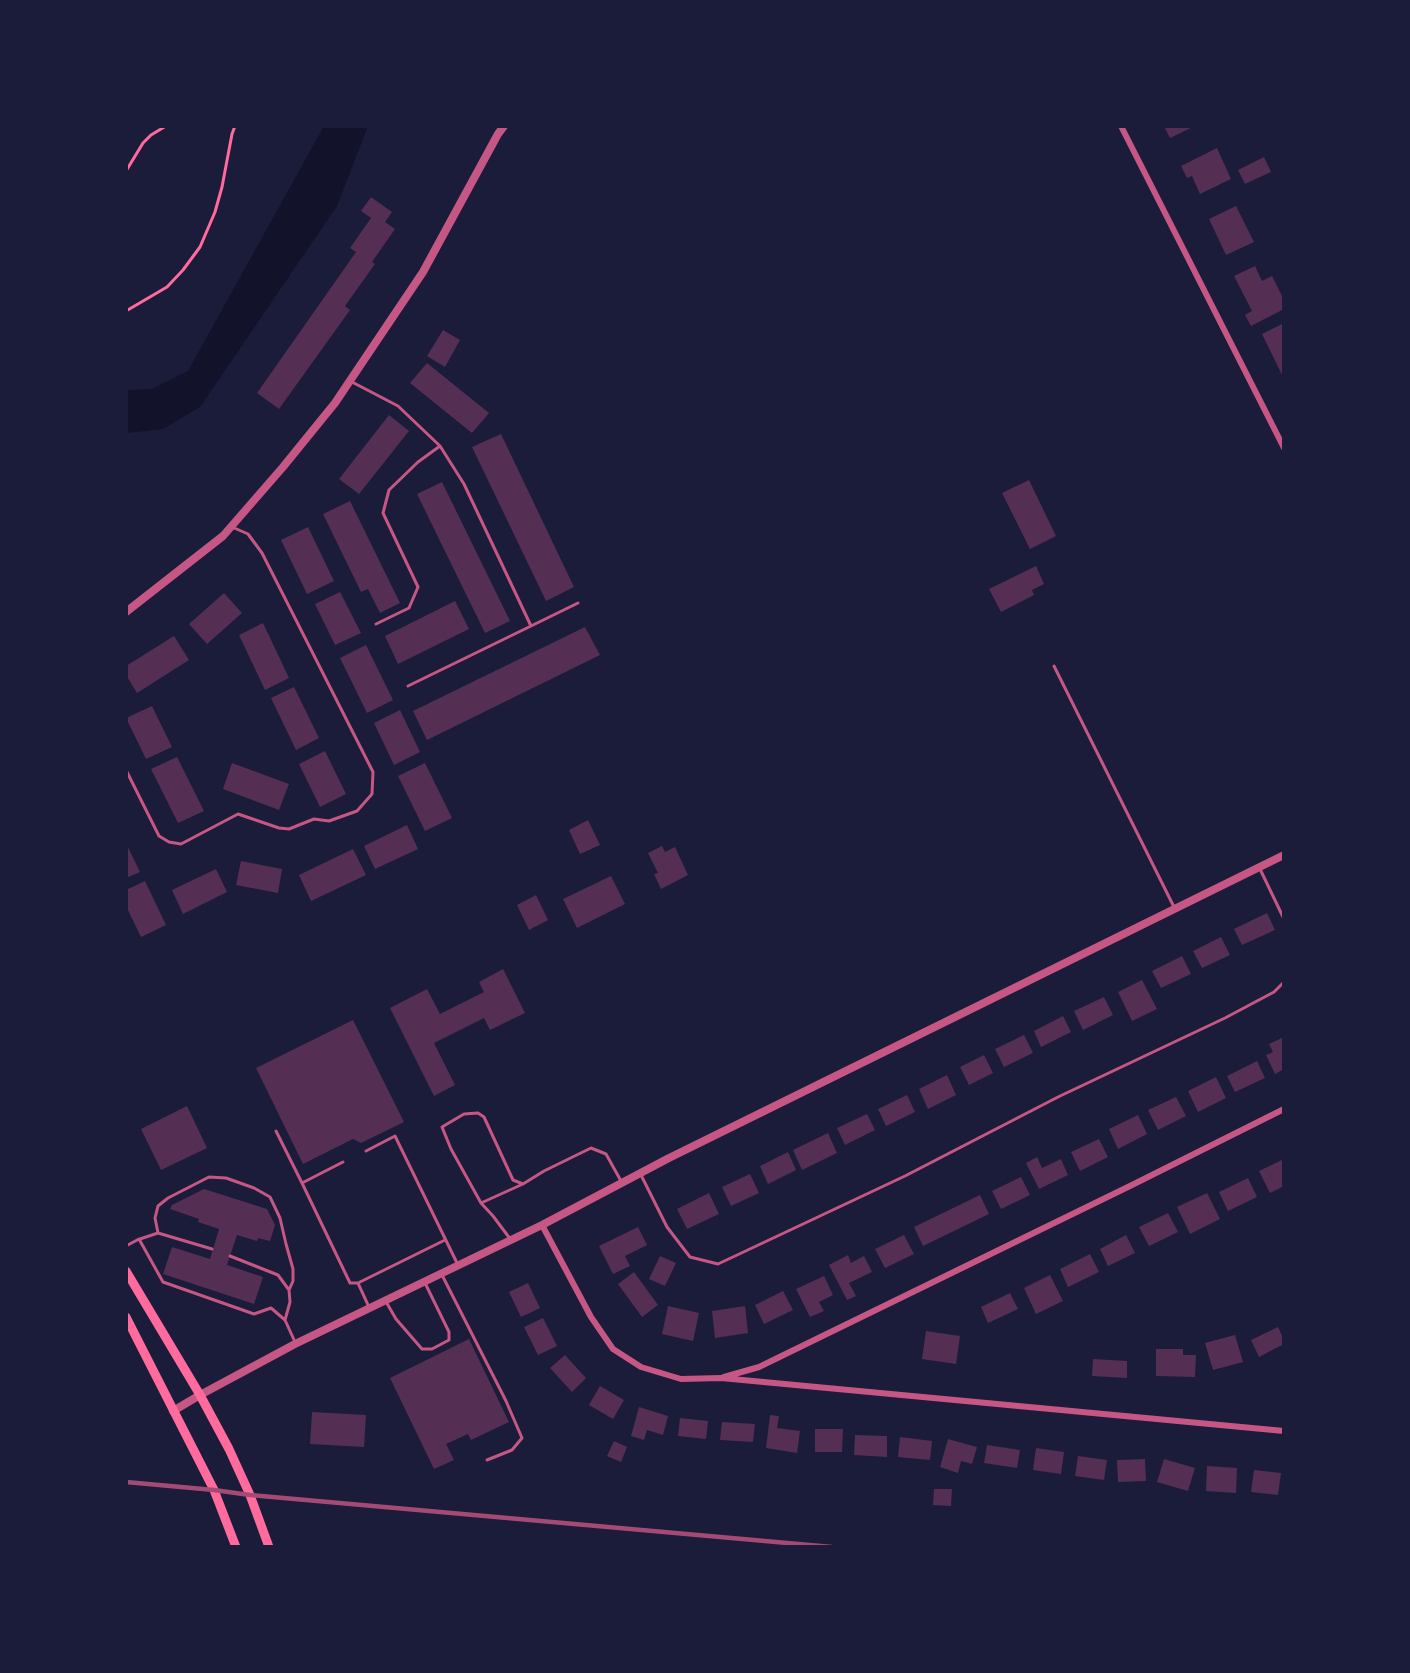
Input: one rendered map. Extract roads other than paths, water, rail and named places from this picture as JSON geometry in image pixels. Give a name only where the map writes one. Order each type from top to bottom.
[{"type":"main road","points":[[126,1270],[229,1449],[250,1495],[269,1547]]},
{"type":"main road","points":[[126,1317],[214,1490],[236,1547]]},
{"type":"street","points":[[126,612],[223,536],[336,403],[423,272],[504,126]]},
{"type":"street","points":[[1121,126],[1284,448]]},
{"type":"street","points":[[173,1411],[295,1344],[542,1225],[640,1173],[1284,855]]},
{"type":"street","points":[[721,1378],[759,1367],[1284,1109]]},
{"type":"street","points":[[542,1225],[591,1317],[613,1349],[641,1367],[681,1379],[721,1378],[1284,1431]]},
{"type":"lane","points":[[350,381],[398,406],[440,446],[464,484],[531,626]]},
{"type":"lane","points":[[376,624],[409,608],[417,587],[382,513],[389,490],[418,462],[440,446]]},
{"type":"lane","points":[[126,770],[159,836],[169,842],[181,844],[238,814],[279,828],[289,829],[314,819],[329,821],[357,812],[372,794],[373,772],[262,553],[248,534],[232,527]]},
{"type":"lane","points":[[408,686],[578,603]]},
{"type":"lane","points":[[1054,666],[1175,909]]},
{"type":"lane","points":[[1259,867],[1284,919]]},
{"type":"lane","points":[[640,1173],[667,1227],[690,1257],[718,1264],[905,1176],[1058,1097],[1225,1018],[1274,992],[1284,982]]},
{"type":"lane","points":[[511,1240],[494,1216],[481,1203],[451,1149],[442,1127],[464,1114],[478,1113],[484,1117],[513,1180],[523,1184]]},
{"type":"lane","points":[[276,1131],[350,1283],[358,1283],[445,1240]]},
{"type":"lane","points":[[366,1151],[395,1136],[458,1265]]},
{"type":"lane","points":[[481,1203],[591,1148],[606,1154],[622,1183]]},
{"type":"lane","points":[[302,1183],[343,1162]]},
{"type":"lane","points":[[158,1233],[155,1218],[158,1206],[168,1198],[209,1177],[226,1178],[254,1188],[270,1197],[280,1218],[293,1269],[293,1281],[289,1290],[290,1302],[285,1320]]},
{"type":"lane","points":[[126,1246],[158,1233],[212,1250]]},
{"type":"lane","points":[[139,1239],[163,1282],[254,1314],[271,1308],[285,1320],[295,1344]]},
{"type":"lane","points":[[230,1256],[278,1275],[289,1290]]},
{"type":"lane","points":[[441,1274],[506,1401],[522,1438],[512,1450],[487,1460]]},
{"type":"lane","points":[[386,1300],[396,1319],[422,1349],[432,1349],[449,1340],[449,1332],[425,1282]]},
{"type":"lane","points":[[358,1283],[370,1308]]},
{"type":"railway","points":[[126,1482],[832,1547]]}]
